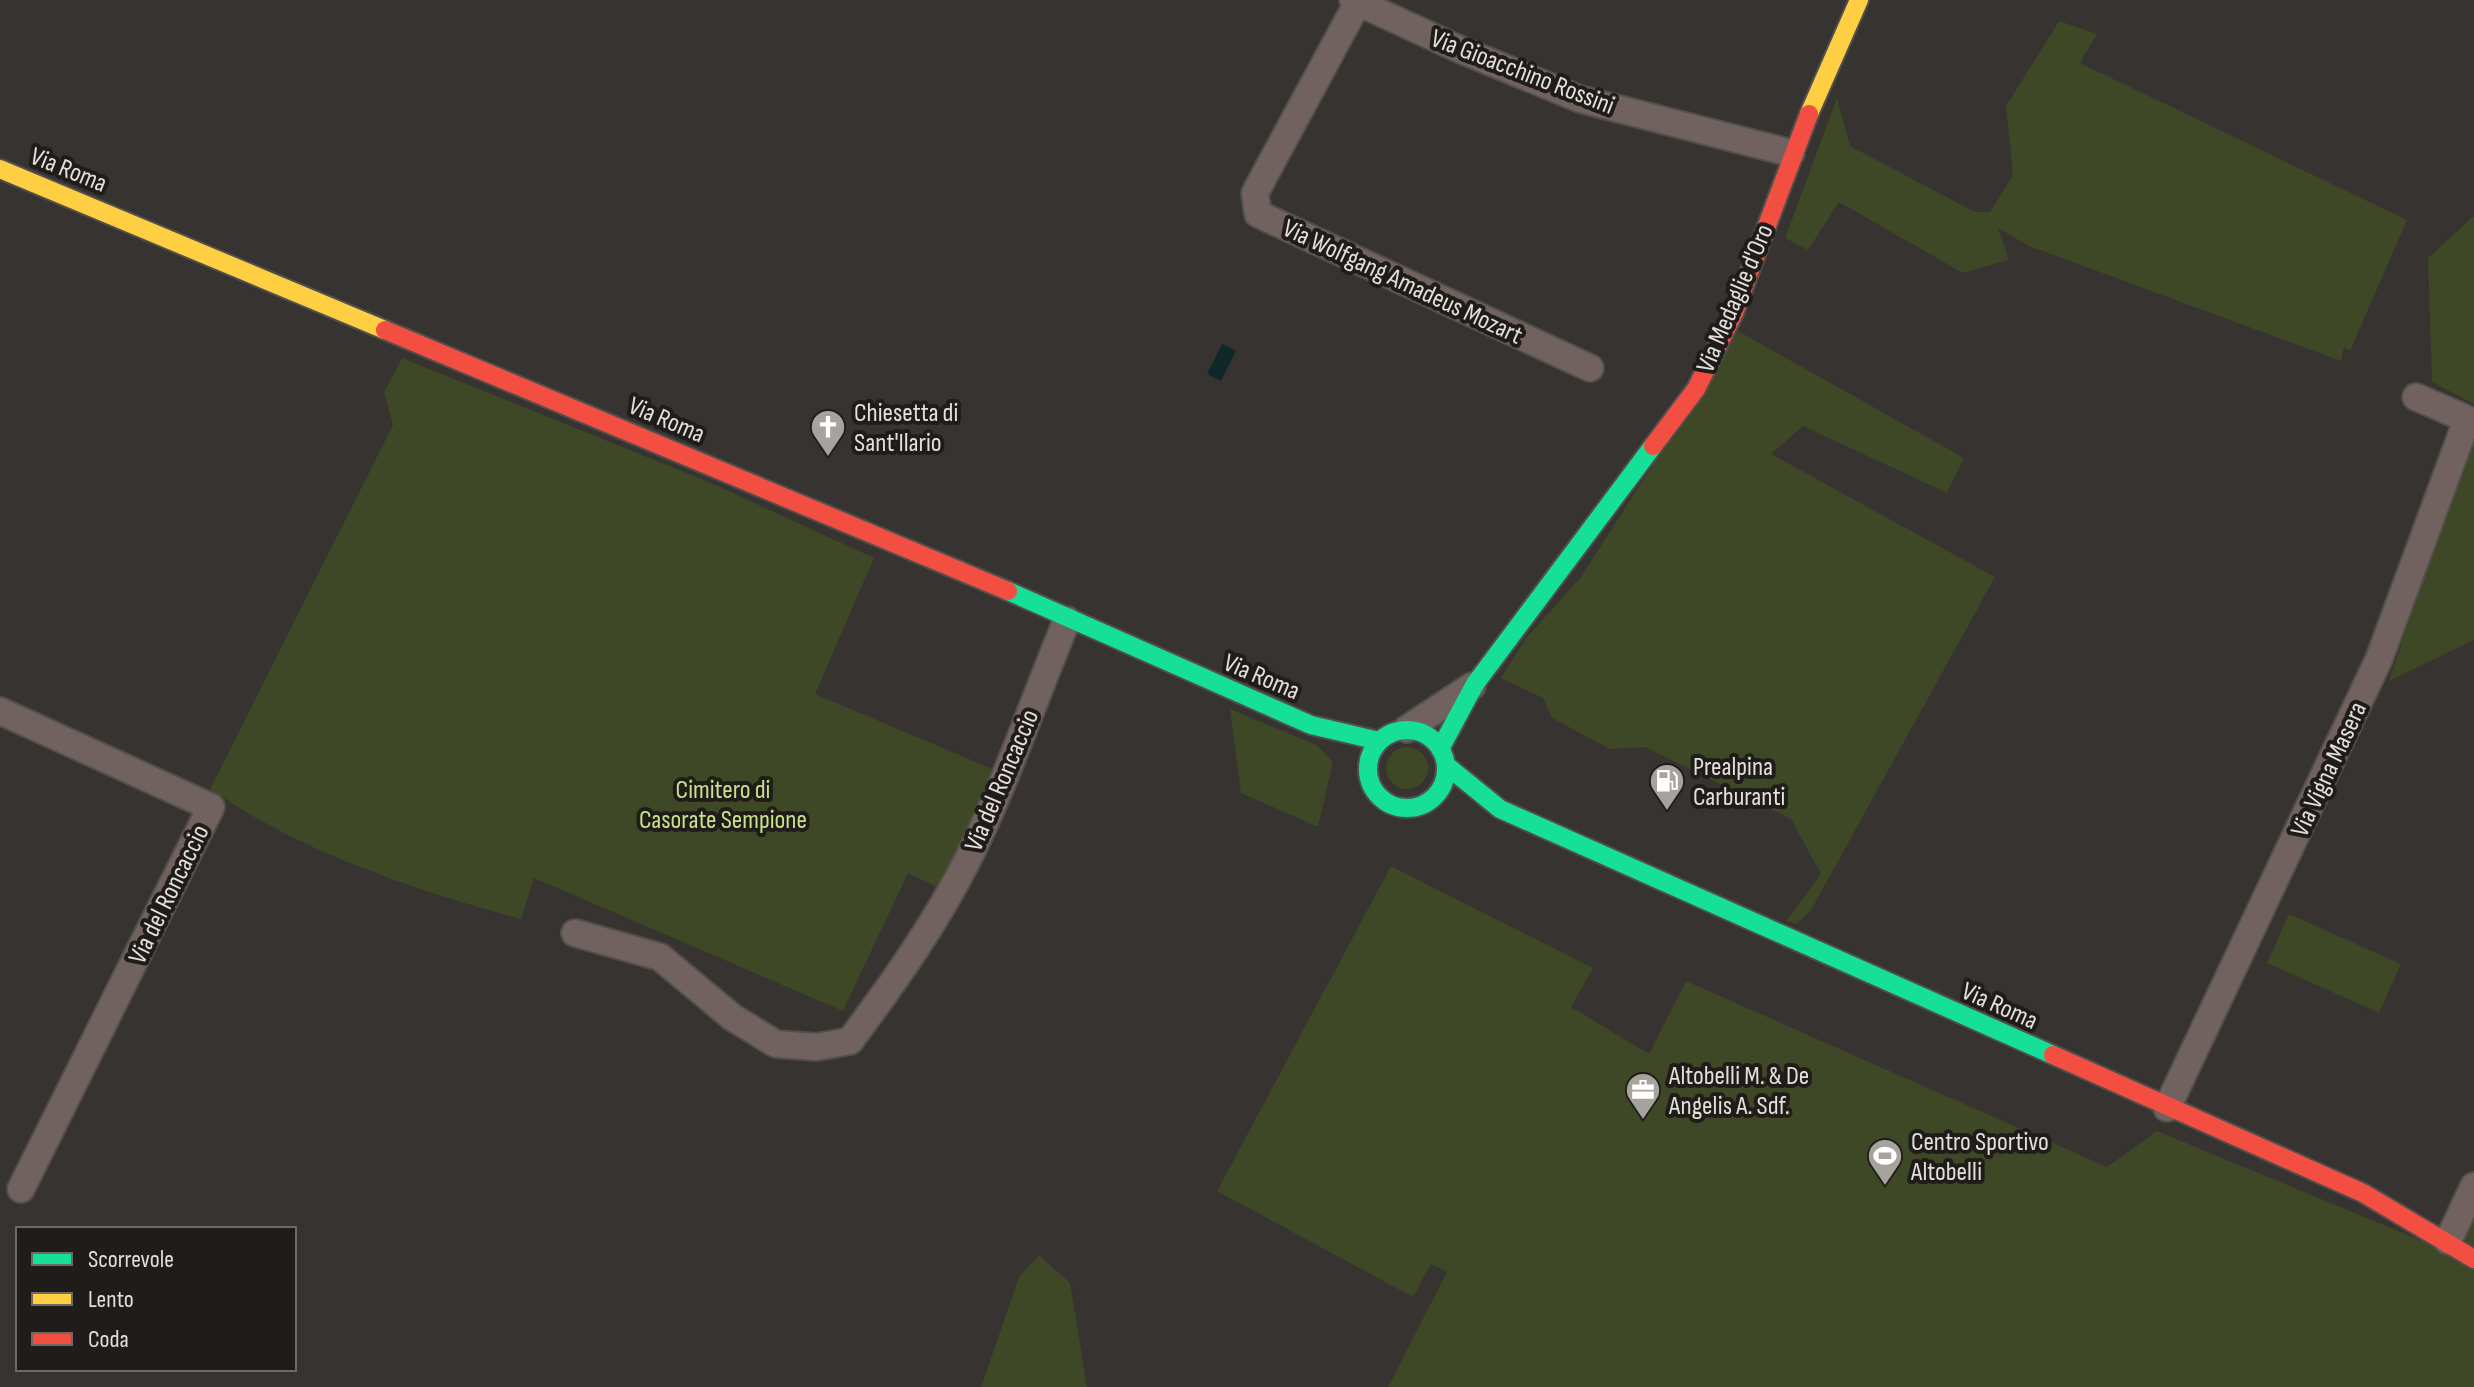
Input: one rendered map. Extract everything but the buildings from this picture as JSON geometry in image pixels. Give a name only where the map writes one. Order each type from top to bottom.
[{"type":"street","name":"Via Medaglie d'Oro","points":[[1443,757],[1475,684],[1696,389],[1734,313],[1791,153],[1859,0]]},
{"type":"street","name":"Via Gioacchino Rossini","points":[[1356,1],[1459,49],[1580,99],[1791,153]]},
{"type":"street","name":"Via Wolfgang Amadeus Mozart","points":[[1356,1],[1255,193],[1258,214],[1590,368]]},
{"type":"street","name":"Via Roma","points":[[0,169],[937,560],[1067,620],[1311,725],[1379,741]]},
{"type":"street","points":[[2416,397],[2470,421]]},
{"type":"street","name":"Via Vigna Masera","points":[[2167,1108],[2379,659],[2470,421]]},
{"type":"street","name":"Via del Roncaccio","points":[[575,933],[660,957],[732,1017],[776,1044],[817,1047],[850,1041],[914,953],[963,869],[997,798],[1067,620]]},
{"type":"street","name":"Via Medaglie d'Oro","points":[[1407,729],[1475,684]]},
{"type":"street","name":"Via del Roncaccio","points":[[0,711],[211,807],[21,1189]]},
{"type":"street","name":"Via Roma","points":[[1311,725],[1368,776],[1373,788],[1393,805],[1458,805],[1500,809]]},
{"type":"street","name":"Via Roma","points":[[1407,729],[1432,738],[1443,757],[1500,809],[2363,1193],[2474,1259]]},
{"type":"street","points":[[1368,776],[1372,751],[1379,741],[1392,732],[1407,729]]},
{"type":"street","points":[[1420,806],[1440,790],[1443,757]]},
{"type":"street","points":[[2448,1241],[2474,1186]]},
{"type":"green space","points":[[2059,21],[2097,34],[2080,63],[2407,220],[2350,351],[2344,347],[2341,361],[2029,246],[1998,228],[2009,260],[1963,273],[1839,202],[1808,250],[1785,238],[1837,98],[1850,146],[1975,212],[1990,212],[2013,175],[2006,106]]},
{"type":"green space","points":[[2474,216],[2474,404],[2432,382],[2428,258]]},
{"type":"green space","points":[[1738,331],[1964,458],[1947,493],[1803,426],[1771,454],[1995,577],[1810,912],[1797,924],[1786,921],[1821,874],[1791,819],[1645,747],[1610,749],[1552,718],[1543,698],[1501,678],[1526,638],[1581,577]]},
{"type":"green space","name":"Cimitero di Casorate Sempione","points":[[402,358],[709,482],[874,558],[815,694],[995,770],[945,891],[908,873],[843,1011],[534,878],[521,919],[400,882],[282,832],[210,789],[393,425],[384,392]]},
{"type":"green space","points":[[2471,434],[2474,435],[2474,640],[2389,681]]},
{"type":"green space","points":[[1230,709],[1317,745],[1333,762],[1318,827],[1241,793]]},
{"type":"green space","points":[[1407,747],[1422,753],[1428,768],[1422,783],[1407,789],[1392,783],[1386,768],[1392,753]]},
{"type":"green space","name":"Centro Sportivo Altobelli","points":[[1391,866],[1593,968],[1571,1007],[1649,1054],[1686,981],[2107,1167],[2157,1131],[2449,1252],[2474,1209],[2474,1387],[1388,1387],[1447,1272],[1431,1264],[1413,1297],[1217,1191]]},
{"type":"green space","points":[[2289,914],[2401,964],[2379,1013],[2267,963]]},
{"type":"green space","points":[[1039,1255],[1070,1283],[1087,1387],[981,1387],[1019,1277]]},
{"type":"water","points":[[1222,344],[1236,351],[1221,381],[1207,374]]},
{"type":"traffic: fast","points":[[1440,749],[1475,684],[1653,446]]},
{"type":"traffic: fast","points":[[1008,591],[1311,725],[1379,741]]},
{"type":"traffic: fast","points":[[1407,730],[1422,733],[1439,747],[1446,769],[1443,784],[1429,801],[1407,808],[1392,805],[1375,791],[1368,769],[1371,754],[1385,737],[1407,730]]},
{"type":"traffic: fast","points":[[1446,765],[1500,809],[2053,1055]]},
{"type":"traffic: slow","points":[[1809,114],[1859,0]]},
{"type":"traffic: slow","points":[[0,169],[385,330]]},
{"type":"traffic: jam","points":[[1653,446],[1696,389],[1734,313],[1809,114]]},
{"type":"traffic: jam","points":[[385,330],[1008,591]]},
{"type":"traffic: jam","points":[[2053,1055],[2363,1193],[2474,1259]]},
{"type":"place","name":"Chiesetta di Sant'Ilario","points":[[828,458]]},
{"type":"place","name":"Prealpina Carburanti","points":[[1667,812]]},
{"type":"place","name":"Altobelli M. & De Angelis A. Sdf.","points":[[1643,1121]]},
{"type":"place","name":"Centro Sportivo Altobelli","points":[[1885,1187]]}]
